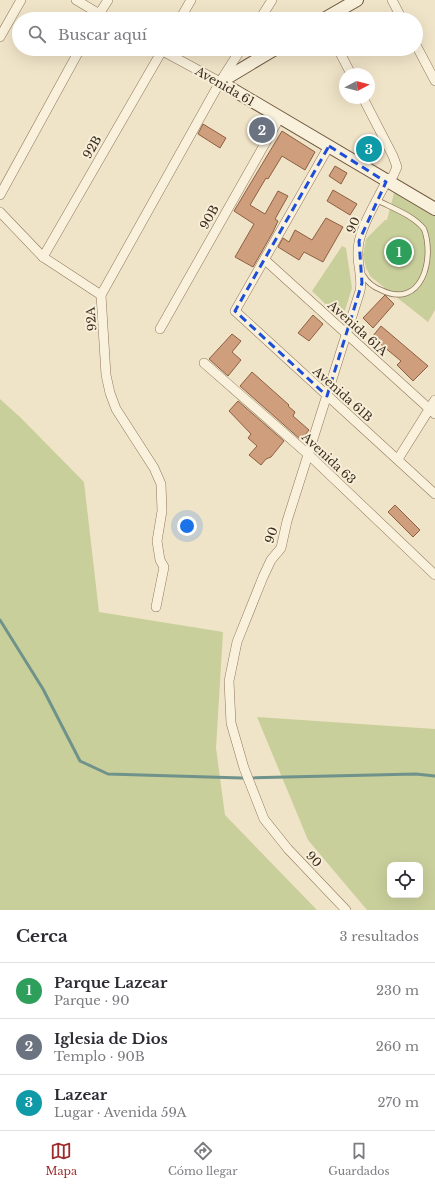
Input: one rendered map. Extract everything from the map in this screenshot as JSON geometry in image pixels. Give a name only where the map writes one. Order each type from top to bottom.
[{"type":"street","points":[[14,12],[21,0]]},
{"type":"street","points":[[76,0],[92,12]]},
{"type":"street","points":[[100,12],[108,0]]},
{"type":"street","points":[[184,12],[191,0]]},
{"type":"street","points":[[264,12],[272,0]]},
{"type":"street","points":[[392,0],[398,12]]},
{"type":"street","points":[[335,12],[353,1]]},
{"type":"street","points":[[0,37],[12,16]]},
{"type":"street","points":[[0,195],[76,56]]},
{"type":"street","name":"92B","points":[[43,257],[159,56]]},
{"type":"street","name":"Avenida 61","points":[[173,56],[280,117],[386,182],[435,209]]},
{"type":"street","name":"92A","points":[[156,607],[164,567],[160,560],[158,541],[162,511],[161,484],[154,468],[116,409],[110,393],[106,375],[101,295],[220,82],[237,56]]},
{"type":"street","points":[[220,82],[263,56]]},
{"type":"street","points":[[342,56],[348,68]]},
{"type":"street","points":[[422,56],[435,81]]},
{"type":"street","name":"90","points":[[346,910],[288,849],[264,819],[244,768],[231,723],[229,681],[237,642],[263,577],[271,560],[281,548],[288,521],[310,456],[360,291],[361,272],[358,263],[359,241],[386,182],[393,176],[397,167],[393,156],[366,104]]},
{"type":"street","name":"90B","points":[[160,329],[280,117]]},
{"type":"street","points":[[265,260],[329,146]]},
{"type":"street","points":[[0,212],[43,257],[101,295]]},
{"type":"street","name":"Avenida 61B","points":[[265,260],[235,311],[435,494]]},
{"type":"street","name":"Avenida 61A","points":[[265,260],[432,411]]},
{"type":"street","name":"Avenida 63","points":[[204,363],[310,456],[435,575]]},
{"type":"street","points":[[398,459],[432,411],[435,400]]},
{"type":"lane","points":[[361,272],[366,280],[376,288],[391,295],[403,295],[411,293],[421,285],[431,263],[431,246],[423,229],[409,217],[377,200]]},
{"type":"highlighted area","points":[[329,146],[386,182],[359,241],[362,283],[327,396],[235,311]]},
{"type":"green space","points":[[395,189],[435,216],[435,310],[428,322],[371,277],[366,268],[363,255],[366,239],[385,220],[387,220]]},
{"type":"green space","points":[[342,246],[346,248],[352,288],[342,320],[312,291]]},
{"type":"green space","points":[[0,399],[20,417],[84,482],[99,612],[223,632],[216,748],[225,815],[317,910],[0,910]]},
{"type":"green space","points":[[257,717],[435,729],[435,910],[367,910],[308,840]]},
{"type":"building","points":[[203,124],[226,138],[220,148],[198,134]]},
{"type":"building","points":[[282,131],[315,152],[305,170],[282,156],[268,179],[266,178],[250,205],[265,214],[278,191],[288,196],[275,219],[278,221],[273,232],[253,267],[235,257],[254,224],[234,211]]},
{"type":"building","points":[[335,166],[347,173],[341,184],[329,176]]},
{"type":"building","points":[[333,190],[357,204],[350,215],[327,201]]},
{"type":"building","points":[[326,218],[343,227],[323,262],[304,252],[299,260],[278,247],[283,238],[289,242],[295,230],[312,240]]},
{"type":"building","points":[[385,295],[394,304],[373,328],[363,318]]},
{"type":"building","points":[[313,315],[323,324],[309,341],[298,333]]},
{"type":"building","points":[[381,326],[428,366],[413,381],[397,365],[401,361],[372,337]]},
{"type":"building","points":[[232,334],[241,341],[232,352],[241,360],[228,376],[209,359]]},
{"type":"building","points":[[252,372],[289,405],[288,406],[295,412],[293,416],[309,430],[301,440],[240,386]]},
{"type":"building","points":[[238,401],[284,441],[271,457],[266,459],[261,465],[249,455],[257,446],[248,438],[251,434],[229,411]]},
{"type":"building","points":[[395,505],[420,530],[413,537],[388,512]]},
{"type":"waterway","points":[[0,620],[43,689],[80,761],[108,774],[242,778],[416,774],[435,776]]},
{"type":"place","name":"Iglesia de Dios","points":[[262,130]]},
{"type":"place","name":"Lazear","points":[[369,149]]},
{"type":"place","name":"Parque Lazear","points":[[399,252]]}]
